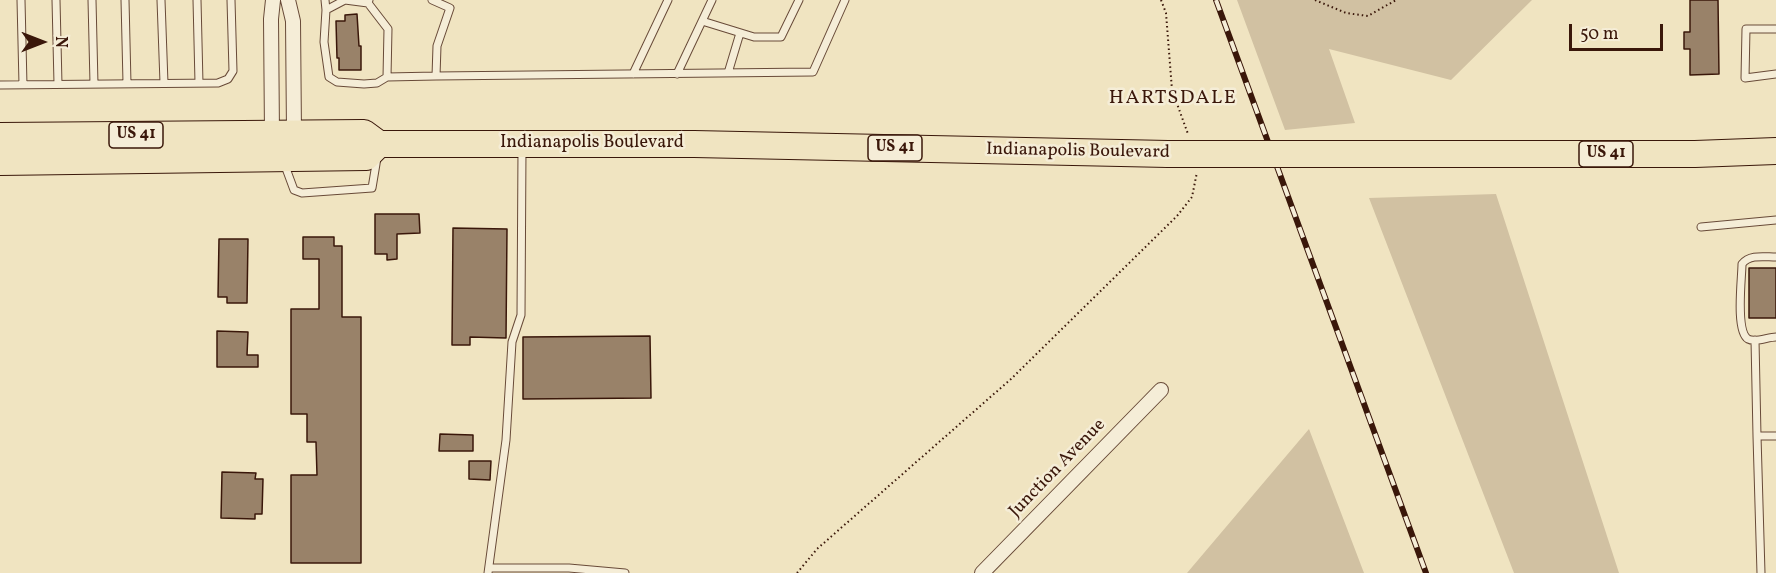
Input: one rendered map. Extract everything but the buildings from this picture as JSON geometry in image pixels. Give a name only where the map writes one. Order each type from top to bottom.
[{"type":"highway","name":"Indianapolis Boulevard","points":[[0,136],[364,133],[379,144],[694,144],[1168,154],[1695,154],[1776,151]]},
{"type":"highway","name":"Indianapolis Boulevard","points":[[0,162],[366,157],[379,144]]},
{"type":"street","points":[[273,0],[271,19],[283,133],[282,158]]},
{"type":"street","points":[[282,158],[293,21],[288,0]]},
{"type":"street","name":"Junction Avenue","points":[[982,573],[1161,390]]},
{"type":"lane","points":[[21,0],[23,85]]},
{"type":"lane","points":[[56,0],[58,84]]},
{"type":"lane","points":[[92,0],[94,84]]},
{"type":"lane","points":[[125,0],[127,83]]},
{"type":"lane","points":[[161,0],[164,83]]},
{"type":"lane","points":[[196,0],[199,83]]},
{"type":"lane","points":[[0,85],[218,83],[228,80],[233,71],[231,0]]},
{"type":"lane","points":[[325,0],[324,42],[330,77],[337,82],[364,84],[378,83],[387,77],[813,72],[845,0]]},
{"type":"lane","points":[[326,9],[345,0],[369,1],[388,29],[387,77]]},
{"type":"lane","points":[[432,0],[450,8],[436,46],[436,76]]},
{"type":"lane","points":[[633,74],[669,0]]},
{"type":"lane","points":[[677,74],[712,0]]},
{"type":"lane","points":[[702,21],[754,38],[782,37],[799,0]]},
{"type":"lane","points":[[1776,29],[1746,29],[1745,78],[1776,74]]},
{"type":"lane","points":[[728,73],[740,33]]},
{"type":"lane","points":[[282,158],[294,190],[302,193],[372,188],[379,144]]},
{"type":"lane","points":[[522,144],[521,315],[512,342],[506,440],[488,570],[569,568],[625,573]]},
{"type":"lane","points":[[1701,227],[1776,220]]},
{"type":"lane","points":[[1776,258],[1747,259],[1742,264],[1740,322],[1748,339],[1776,337]]},
{"type":"lane","points":[[1755,340],[1761,573]]},
{"type":"lane","points":[[1757,436],[1776,436]]},
{"type":"path","points":[[1161,0],[1166,14],[1173,90],[1190,138]]},
{"type":"path","points":[[1315,0],[1346,13],[1368,16],[1396,0]]},
{"type":"path","points":[[797,573],[817,549],[1011,379],[1177,216],[1192,197],[1197,174],[1196,165]]},
{"type":"shaded area","points":[[1237,0],[1532,0],[1451,80],[1329,49],[1355,123],[1285,130]]},
{"type":"shaded area","points":[[1496,194],[1619,573],[1514,573],[1369,198]]},
{"type":"shaded area","points":[[1309,429],[1364,573],[1187,573]]},
{"type":"railway","points":[[1216,0],[1426,573]]},
{"type":"district","name":"HARTSDALE","points":[[1173,99]]}]
